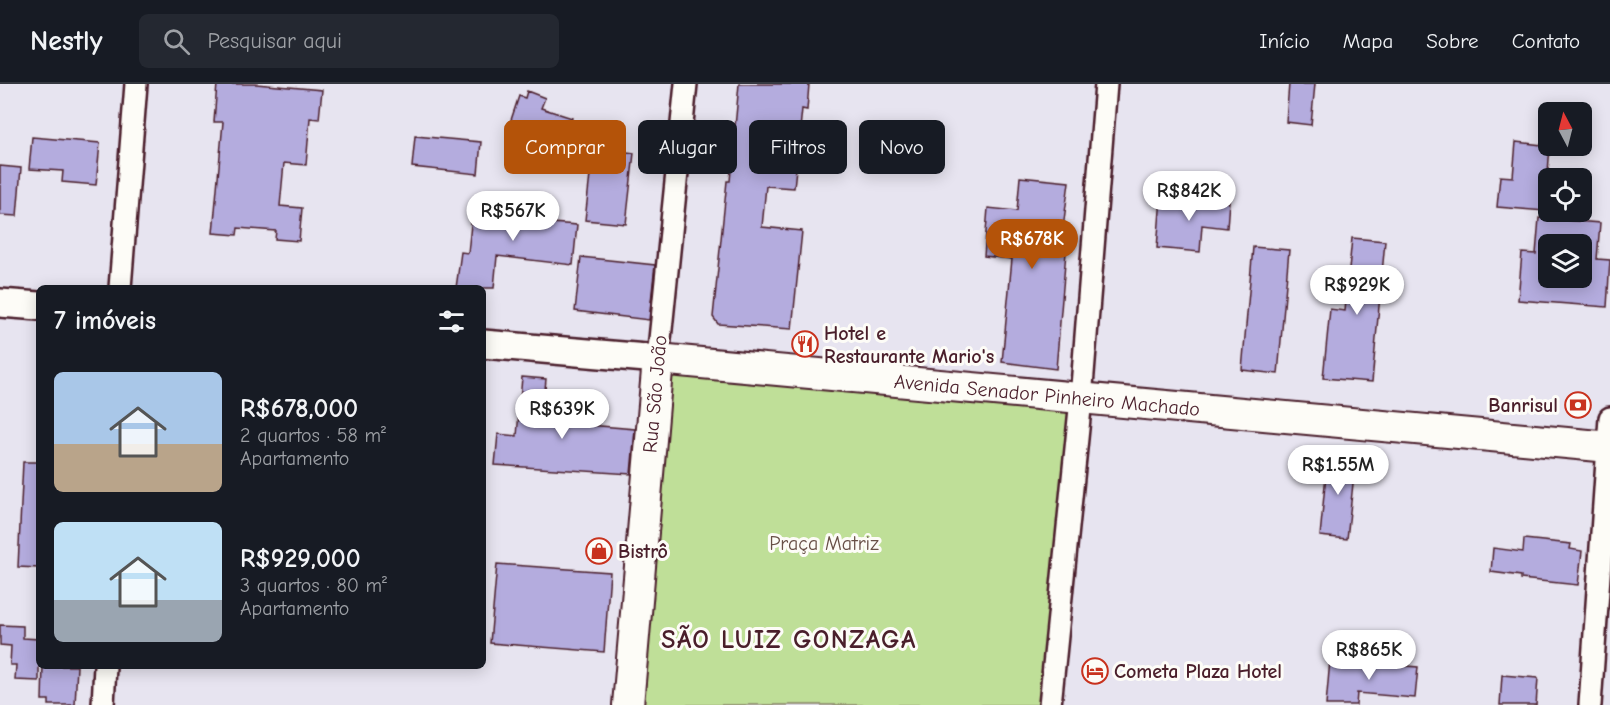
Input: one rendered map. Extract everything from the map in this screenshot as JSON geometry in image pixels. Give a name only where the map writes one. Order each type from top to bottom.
[{"type":"main road","name":"Avenida Senador Pinheiro Machado","points":[[658,359],[1081,399],[1609,437]]},
{"type":"main road","name":"Rua São João","points":[[628,705],[658,359]]},
{"type":"street","points":[[120,285],[136,84]]},
{"type":"street","name":"Rua São João","points":[[658,359],[686,84]]},
{"type":"street","points":[[1050,705],[1081,399],[1106,84]]},
{"type":"street","points":[[0,303],[36,306]]},
{"type":"street","name":"Avenida Senador Pinheiro Machado","points":[[486,344],[658,359]]},
{"type":"street","points":[[1590,705],[1609,437]]},
{"type":"street","points":[[103,705],[105,669]]},
{"type":"green space","name":"Praça Matriz","points":[[667,367],[1069,403],[1040,705],[643,705]]},
{"type":"building","points":[[217,84],[256,84],[322,90],[319,119],[310,118],[306,165],[284,163],[280,206],[302,208],[299,241],[275,239],[276,231],[238,228],[237,235],[213,233],[223,122],[214,122]]},
{"type":"building","points":[[739,84],[809,84],[807,110],[802,109],[801,120],[749,120],[749,174],[795,174],[794,188],[766,186],[762,227],[802,231],[792,329],[718,324],[713,317],[727,181],[730,181],[731,174],[737,174],[736,120]]},
{"type":"building","points":[[1289,84],[1315,84],[1311,125],[1286,122]]},
{"type":"building","points":[[527,91],[545,98],[541,108],[572,118],[571,120],[511,120],[519,96],[525,98]]},
{"type":"building","points":[[415,136],[481,142],[478,174],[412,167]]},
{"type":"building","points":[[32,137],[100,143],[96,185],[62,182],[63,171],[29,169]]},
{"type":"building","points":[[1516,142],[1538,145],[1538,156],[1549,156],[1548,168],[1538,168],[1538,210],[1497,207],[1500,176],[1513,177]]},
{"type":"building","points":[[626,152],[634,153],[626,224],[585,220],[590,174],[626,174]]},
{"type":"building","points":[[0,166],[21,168],[17,216],[0,215]]},
{"type":"building","points":[[1020,177],[1069,182],[1060,251],[1066,252],[1056,369],[1002,362],[1012,259],[984,256],[988,208],[1017,211]]},
{"type":"building","points":[[497,198],[542,203],[539,222],[577,225],[573,265],[497,256],[494,288],[486,288],[486,285],[456,285],[461,252],[468,253],[472,215],[495,217]]},
{"type":"building","points":[[1161,198],[1229,201],[1227,228],[1202,225],[1200,252],[1157,248]]},
{"type":"building","points":[[1539,222],[1600,223],[1597,259],[1610,260],[1607,307],[1518,300],[1522,253],[1536,254]]},
{"type":"building","points":[[1352,238],[1385,241],[1372,382],[1323,378],[1330,309],[1345,311]]},
{"type":"building","points":[[1253,247],[1289,250],[1278,374],[1242,370]]},
{"type":"building","points":[[581,257],[655,265],[649,320],[575,311]]},
{"type":"building","points":[[522,377],[546,379],[542,421],[635,429],[631,474],[495,465],[498,434],[517,436]]},
{"type":"building","points":[[1328,454],[1356,456],[1347,539],[1320,536]]},
{"type":"building","points":[[23,462],[36,462],[36,568],[18,567]]},
{"type":"building","points":[[1524,539],[1571,544],[1570,549],[1582,551],[1578,585],[1521,579],[1521,576],[1491,572],[1493,548],[1523,552]]},
{"type":"building","points":[[497,564],[610,572],[604,652],[490,643]]},
{"type":"building","points":[[0,625],[23,626],[23,638],[36,639],[36,669],[39,669],[39,681],[15,680],[16,665],[10,665],[11,646],[0,645]]},
{"type":"building","points":[[1330,660],[1418,667],[1415,698],[1357,693],[1356,705],[1326,705]]},
{"type":"building","points":[[43,669],[77,669],[75,705],[49,705],[49,700],[42,700]]},
{"type":"building","points":[[1502,675],[1538,678],[1536,705],[1500,705]]},
{"type":"place","name":"Hotel e Restaurante Mario's","points":[[805,344]]},
{"type":"place","name":"Banrisul","points":[[1578,405]]},
{"type":"place","name":"Bistrô","points":[[599,551]]},
{"type":"place","name":"Cometa Plaza Hotel","points":[[1095,671]]},
{"type":"district","name":"SÃO LUIZ GONZAGA","points":[[789,640]]}]
